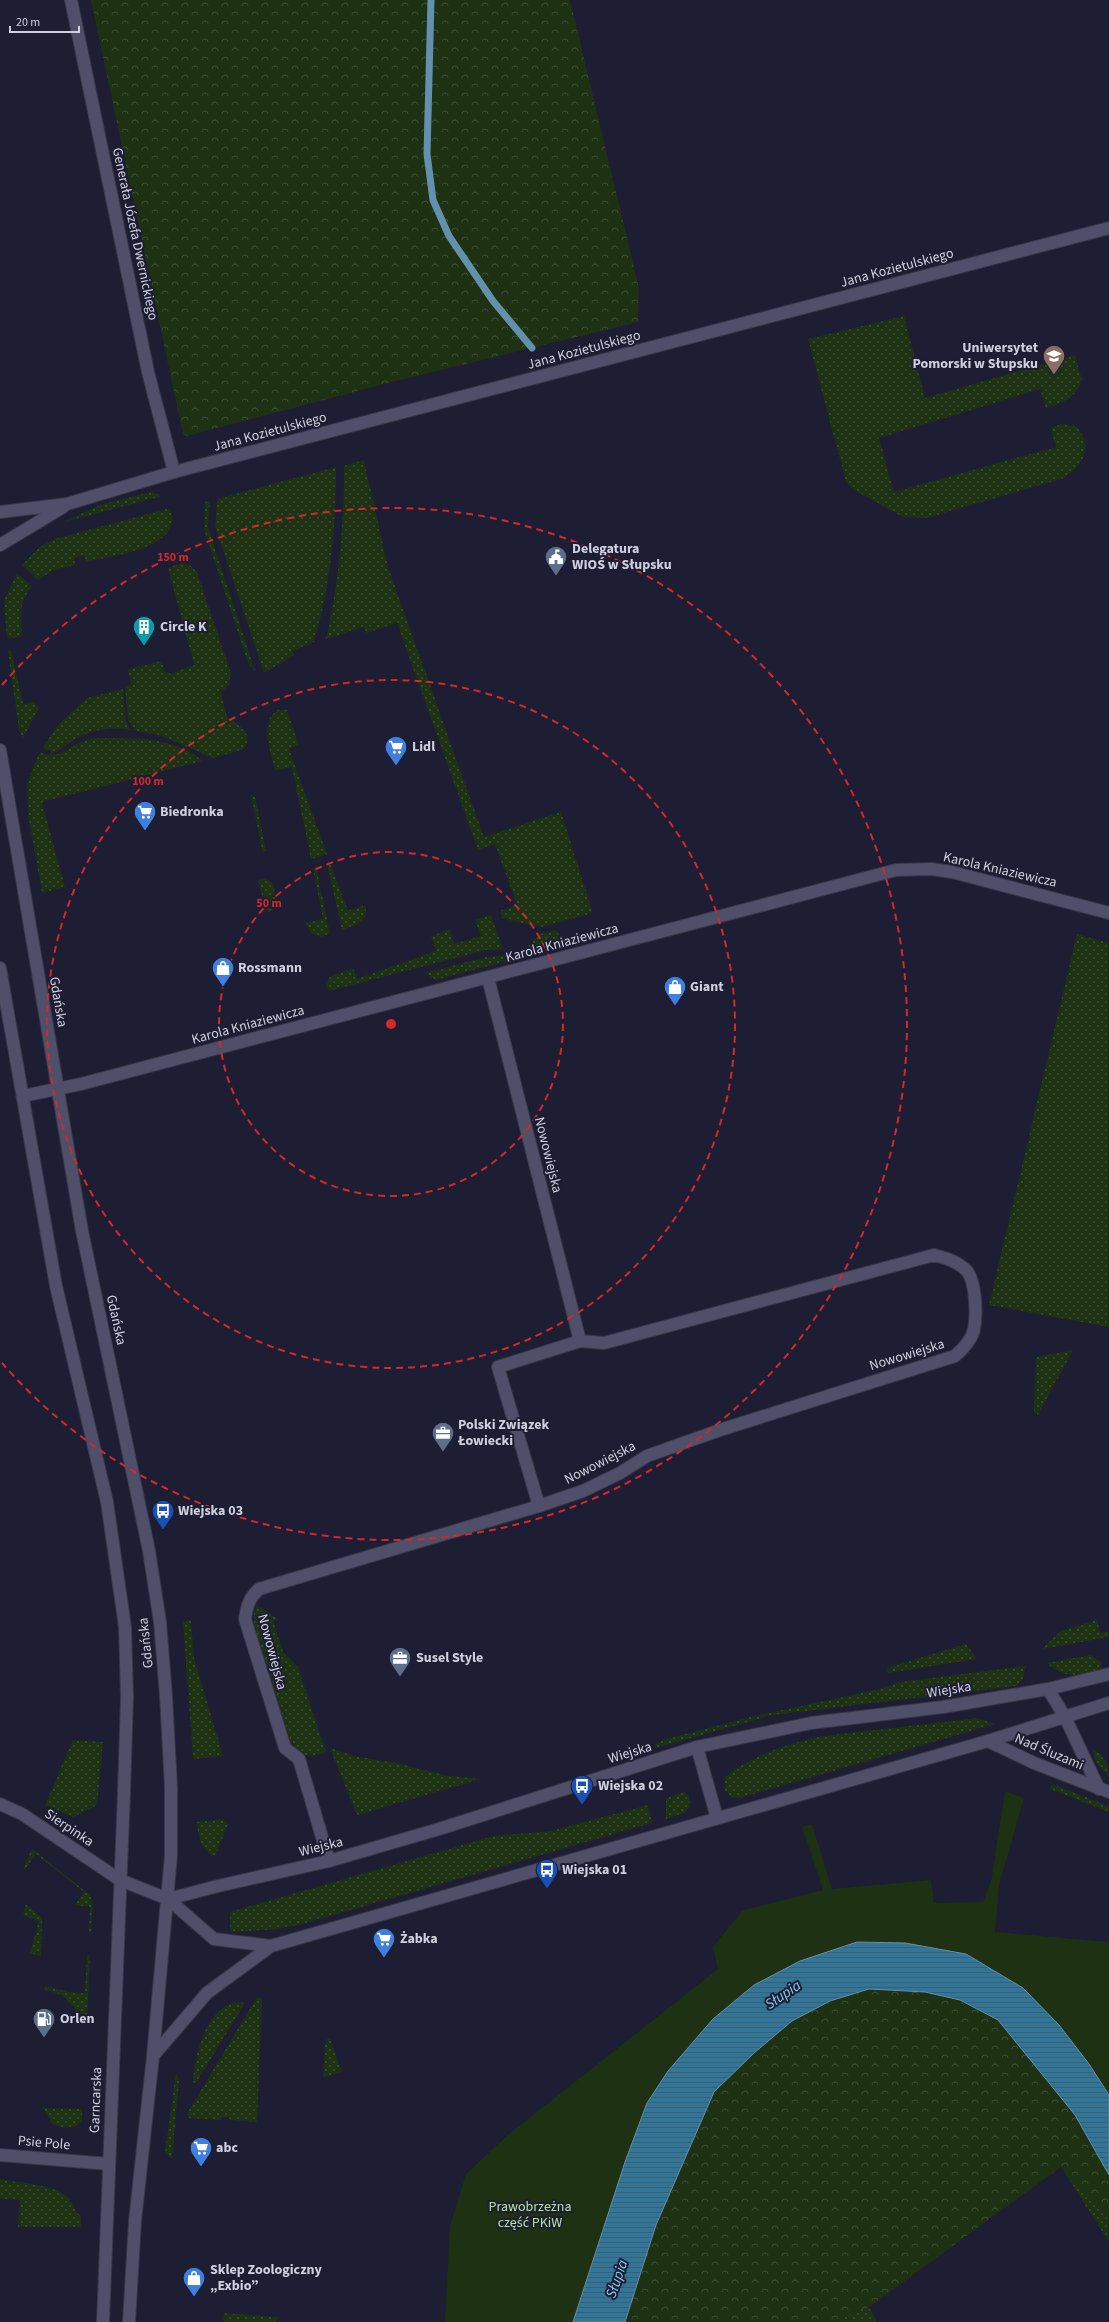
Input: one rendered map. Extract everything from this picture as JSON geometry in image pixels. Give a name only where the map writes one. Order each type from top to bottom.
[{"type":"main road","name":"Generała Józefa Dwernickiego","points":[[71,0],[148,372],[174,472]]},
{"type":"main road","name":"Jana Kozietulskiego","points":[[0,512],[67,504],[174,472],[1109,228]]},
{"type":"main road","name":"Jana Kozietulskiego","points":[[0,545],[67,504]]},
{"type":"main road","name":"Gdańska","points":[[0,750],[86,1254],[138,1493],[160,1622],[171,1794],[172,1855],[168,1899]]},
{"type":"main road","name":"Karola Kniaziewicza","points":[[23,1096],[58,1089],[488,978],[896,870],[931,869],[952,872],[1109,913]]},
{"type":"main road","name":"Gdańska","points":[[0,968],[56,1286],[107,1502],[117,1564],[125,1627],[127,1697],[120,1880]]},
{"type":"main road","name":"Nowowiejska","points":[[488,978],[580,1341]]},
{"type":"main road","name":"Nowowiejska","points":[[329,1861],[299,1759],[285,1748],[245,1619],[250,1600],[259,1589],[539,1506],[583,1491],[620,1473],[647,1456],[720,1430],[955,1356],[965,1347],[974,1330],[974,1291],[966,1270],[952,1259],[934,1255],[604,1343],[580,1341],[498,1367],[539,1506]]},
{"type":"main road","name":"Wiejska","points":[[168,1899],[329,1861],[438,1829],[697,1747],[811,1723],[943,1707],[1048,1689],[1109,1674]]},
{"type":"main road","name":"Nad Śluzami","points":[[1048,1689],[1065,1717],[1104,1790]]},
{"type":"main road","points":[[153,2056],[207,1993],[271,1946],[988,1741],[1109,1703]]},
{"type":"main road","name":"Nad Śluzami","points":[[988,1741],[1034,1763],[1104,1790]]},
{"type":"main road","points":[[697,1747],[717,1818]]},
{"type":"main road","name":"Sierpinka","points":[[0,1804],[22,1814],[120,1880]]},
{"type":"main road","points":[[120,1880],[168,1899],[214,1939],[271,1946]]},
{"type":"main road","name":"Garncarska","points":[[103,2322],[120,1880]]},
{"type":"main road","points":[[130,2322],[135,2221],[168,1899]]},
{"type":"main road","name":"Psie Pole","points":[[0,2155],[109,2164]]},
{"type":"green space","points":[[91,0],[570,0],[639,288],[638,322],[396,381],[187,436],[183,434]]},
{"type":"green space","points":[[904,316],[925,398],[1075,355],[1082,380],[1076,391],[1068,399],[1046,408],[1040,389],[879,438],[894,492],[1056,447],[1051,428],[1062,424],[1077,427],[1085,442],[1084,455],[1071,473],[1064,478],[927,518],[903,517],[854,490],[846,482],[808,339]]},
{"type":"green space","points":[[364,460],[388,567],[484,837],[561,812],[593,913],[542,927],[503,919],[500,911],[517,905],[495,844],[478,850],[397,623],[366,633],[364,627],[326,639],[331,618],[340,553],[344,466]]},
{"type":"green space","points":[[336,467],[334,534],[325,599],[314,642],[292,651],[294,655],[264,673],[215,526],[217,499]]},
{"type":"green space","points":[[151,492],[162,496],[64,522],[100,505]]},
{"type":"green space","points":[[210,501],[208,527],[255,671],[248,663],[204,529],[205,502]]},
{"type":"green space","points":[[170,508],[172,522],[168,532],[157,541],[144,548],[112,557],[86,562],[84,555],[74,558],[75,565],[52,571],[38,580],[22,565],[40,547],[55,539]]},
{"type":"green space","points":[[181,563],[191,566],[197,572],[231,673],[229,685],[221,693],[226,714],[245,731],[247,735],[246,746],[242,750],[213,758],[159,735],[135,731],[128,719],[125,688],[131,683],[128,669],[162,661],[164,671],[171,674],[194,665],[168,568]]},
{"type":"green space","points":[[17,573],[32,586],[23,603],[21,623],[23,636],[7,639],[4,601]]},
{"type":"green space","points":[[8,651],[11,651],[23,704],[34,702],[39,708],[23,738],[19,730]]},
{"type":"green space","points":[[123,689],[125,718],[130,730],[110,729],[96,731],[83,735],[52,753],[43,747],[58,725],[87,698]]},
{"type":"green space","points":[[278,710],[287,710],[299,745],[289,749],[327,854],[311,859],[292,767],[275,770],[269,746],[267,729],[272,715]]},
{"type":"green space","points":[[91,739],[144,739],[159,741],[183,748],[197,756],[202,761],[42,802],[65,887],[42,893],[28,814],[27,782],[40,752],[54,755]]},
{"type":"green space","points":[[251,795],[255,797],[266,850],[263,854]]},
{"type":"green space","points":[[330,862],[348,911],[365,905],[366,911],[363,919],[356,925],[342,930],[327,863]]},
{"type":"green space","points":[[316,867],[330,934],[320,937],[311,933],[305,923],[323,919],[313,868]]},
{"type":"green space","points":[[265,879],[273,883],[277,907],[267,913],[258,880]]},
{"type":"green space","points":[[491,915],[503,949],[486,950],[329,991],[326,985],[330,977],[353,968],[357,979],[436,951],[431,937],[449,929],[454,944],[481,936],[475,920]]},
{"type":"green space","points":[[557,930],[561,943],[559,947],[528,955],[527,947],[540,934]]},
{"type":"green space","points":[[1077,934],[1109,943],[1109,1327],[989,1305]]},
{"type":"green space","points":[[508,955],[514,959],[436,980],[425,973],[486,957]]},
{"type":"green space","points":[[1073,1350],[1038,1415],[1034,1412],[1036,1357]]},
{"type":"green space","points":[[257,1605],[278,1619],[273,1621],[283,1652],[298,1667],[326,1752],[315,1755],[306,1755],[298,1751],[291,1742],[254,1625],[254,1612]]},
{"type":"green space","points":[[191,1619],[194,1658],[223,1756],[193,1759],[183,1622]]},
{"type":"green space","points":[[1097,1620],[1100,1633],[1109,1631],[1109,1637],[1042,1649],[1061,1631]]},
{"type":"green space","points":[[966,1644],[977,1659],[888,1673],[887,1668]]},
{"type":"green space","points":[[1090,1655],[1101,1662],[1102,1670],[1073,1675],[1060,1672],[1047,1663]]},
{"type":"green space","points":[[1026,1666],[1023,1679],[1016,1686],[773,1715],[655,1748],[654,1745],[663,1740],[751,1717],[876,1690],[900,1682]]},
{"type":"green space","points":[[978,1718],[995,1724],[740,1798],[731,1797],[725,1790],[725,1777],[746,1763],[785,1746],[812,1738]]},
{"type":"green space","points":[[73,1740],[103,1742],[97,1805],[73,1817],[45,1805]]},
{"type":"green space","points":[[330,1748],[354,1756],[396,1763],[444,1775],[481,1779],[357,1815]]},
{"type":"green space","points":[[1093,1750],[1103,1757],[1108,1769],[1109,1777],[1096,1763]]},
{"type":"green space","points":[[1052,1784],[1109,1806],[1109,1812],[1050,1789]]},
{"type":"green space","name":"Prawobrzeżna część PKiW","points":[[1005,1791],[1024,1798],[999,1885],[995,1932],[1109,1942],[1109,2095],[1089,2064],[1059,2025],[1023,1988],[857,1942],[800,1961],[754,1985],[713,2019],[668,2070],[647,2103],[574,2322],[445,2322],[450,2226],[466,2174],[509,2134],[718,1969],[713,1947],[742,1911],[823,1890],[802,1827],[812,1824],[832,1889],[931,1880],[934,1903],[983,1902],[991,1882]]},
{"type":"green space","points":[[684,1792],[689,1795],[690,1807],[684,1813],[666,1819],[666,1798]]},
{"type":"green space","points":[[648,1805],[652,1823],[302,1924],[279,1929],[230,1932],[230,1912],[494,1836],[551,1831]]},
{"type":"green space","points":[[223,1819],[228,1824],[215,1857],[203,1847],[199,1838],[197,1822]]},
{"type":"green space","points":[[32,1849],[90,1895],[93,1904],[91,1933],[89,1932],[90,1907],[75,1905],[84,1892],[36,1854],[26,1868],[23,1869]]},
{"type":"green space","points":[[26,1904],[42,1918],[41,1956],[30,1953],[39,1921],[23,1915]]},
{"type":"green space","points":[[87,1955],[90,1955],[87,2022],[62,1995],[44,1989],[45,1986],[68,1992],[85,1993]]},
{"type":"green space","points":[[869,1989],[925,1992],[960,2000],[998,2020],[1075,2115],[1109,2175],[1109,2221],[1102,2207],[1061,2167],[869,2307],[853,2312],[836,2322],[625,2322],[656,2225],[714,2092],[754,2053],[792,2021],[830,2001]]},
{"type":"green space","points":[[257,1997],[262,1999],[257,2122],[229,2120],[229,2117],[221,2117],[221,2120],[188,2118],[188,2112]]},
{"type":"green space","points":[[240,2002],[245,2003],[196,2083],[193,2082],[196,2059],[204,2033],[211,2021],[219,2011],[229,2005]]},
{"type":"green space","points":[[327,2039],[330,2039],[342,2072],[323,2077],[325,2044]]},
{"type":"green space","points":[[176,2073],[179,2080],[172,2159],[165,2153]]},
{"type":"green space","points":[[43,2108],[82,2109],[82,2121],[75,2126],[68,2128],[52,2124]]},
{"type":"green space","points":[[1061,2167],[1102,2207],[1109,2221],[1109,2242]]},
{"type":"green space","points":[[0,2179],[45,2186],[65,2195],[72,2202],[76,2212],[81,2216],[81,2227],[18,2227],[20,2200],[0,2199]]},
{"type":"green space","points":[[869,2307],[877,2322],[836,2322],[853,2312]]},
{"type":"green space","points":[[224,2313],[277,2317],[277,2322],[223,2322]]},
{"type":"water","name":"Słupia","points":[[857,1942],[905,1943],[966,1954],[1023,1988],[1059,2025],[1089,2064],[1109,2095],[1109,2175],[1075,2115],[998,2020],[960,2000],[925,1992],[869,1989],[830,2001],[792,2021],[754,2053],[714,2092],[656,2225],[625,2322],[573,2322],[625,2162],[647,2103],[668,2071],[713,2019],[754,1985],[800,1961]]},
{"type":"waterway","points":[[431,0],[427,154],[433,200],[449,236],[493,301],[532,348]]},
{"type":"place","name":"Uniwersytet Pomorski w Słupsku","points":[[1054,376]]},
{"type":"place","name":"Delegatura WIOŚ w Słupsku","points":[[556,576]]},
{"type":"place","name":"Circle K","points":[[144,646]]},
{"type":"place","name":"Lidl","points":[[396,766]]},
{"type":"place","name":"Biedronka","points":[[145,832]]},
{"type":"place","name":"Rossmann","points":[[223,988]]},
{"type":"place","name":"Giant","points":[[675,1006]]},
{"type":"place","name":"Polski Związek Łowiecki","points":[[443,1452]]},
{"type":"place","name":"Wiejska 03","points":[[163,1530]]},
{"type":"place","name":"Susel Style","points":[[400,1678]]},
{"type":"place","name":"Wiejska 02","points":[[582,1806]]},
{"type":"place","name":"Wiejska 01","points":[[547,1890]]},
{"type":"place","name":"Żabka","points":[[384,1958]]},
{"type":"place","name":"Orlen","points":[[44,2038]]},
{"type":"place","name":"abc","points":[[201,2168]]},
{"type":"place","name":"Sklep Zoologiczny „Exbio”","points":[[194,2298]]}]
